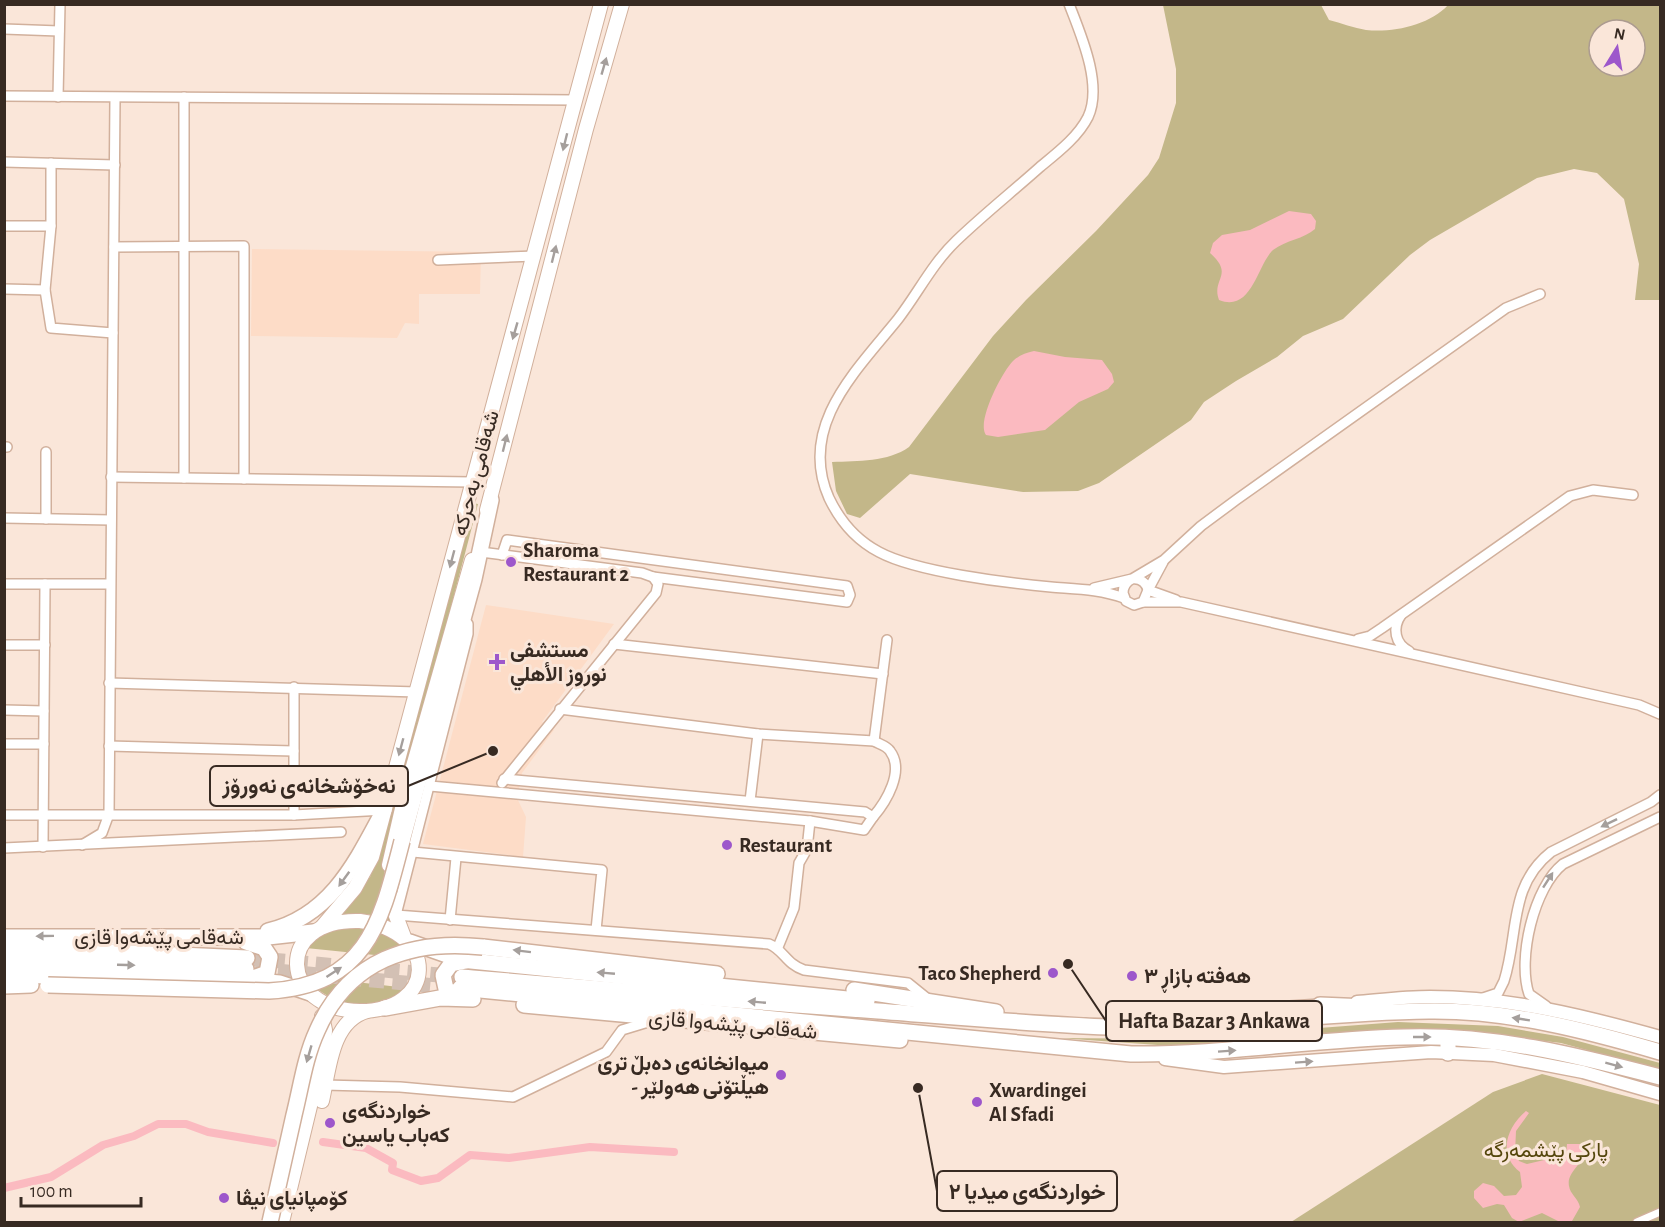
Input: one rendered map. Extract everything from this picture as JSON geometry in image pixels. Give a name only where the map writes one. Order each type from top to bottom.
[{"type":"highway","points":[[4,986],[48,985],[262,991],[294,989],[317,982],[350,961],[373,934],[408,846],[481,552],[491,500]]},
{"type":"highway","points":[[200,938],[275,929],[316,909],[334,893],[349,874],[384,810]]},
{"type":"highway","name":"شەقامی پێشەوا قازی","points":[[4,937],[268,937],[318,929]]},
{"type":"highway","points":[[221,938],[259,945],[268,952],[271,962],[267,973],[262,977],[246,969]]},
{"type":"highway","name":"شەقامی پێشەوا قازی","points":[[407,940],[447,957],[469,961],[1106,1026]]},
{"type":"highway","points":[[270,1222],[307,1059],[320,1024],[336,999],[365,971],[401,952],[446,944],[483,947],[929,1000],[1017,1016]]},
{"type":"highway","name":"شەقامی پێشەوا قازی","points":[[4,950],[90,951],[246,969],[310,993]]},
{"type":"highway","points":[[469,961],[451,964],[445,970],[443,981],[452,994],[471,999]]},
{"type":"highway","name":"شەقامی پێشەوا قازی","points":[[4,963],[246,969]]},
{"type":"highway","name":"شەقامی پێشەوا قازی","points":[[4,975],[246,969]]},
{"type":"highway","name":"شەقامی پێشەوا قازی","points":[[1660,1052],[1592,1032],[1516,1018],[1430,1011],[1303,1013],[1201,1027],[1106,1026],[461,983],[1131,1054],[1178,1054],[1403,1037],[1448,1045],[1508,1042],[1584,1057],[1660,1077]]},
{"type":"highway","name":"شەقامی پێشەوا قازی","points":[[379,1009],[433,998],[471,999],[653,1018],[933,1042],[1082,1049]]},
{"type":"highway","points":[[1320,1005],[1430,1011]]},
{"type":"main road","name":"شەقامی بەحرکە","points":[[318,929],[355,888],[372,857],[472,482],[536,256],[601,4]]},
{"type":"main road","name":"شەقامی بەحرکە","points":[[407,940],[396,915],[388,882],[389,863],[435,684],[491,500],[586,129],[621,4]]},
{"type":"main road","name":"شەقامی پێشەوا قازی","points":[[318,929],[339,922],[360,921],[378,924],[407,940]]},
{"type":"main road","points":[[282,1222],[324,1048],[325,1030],[320,1011],[310,993],[300,983],[297,965],[302,944],[318,929]]},
{"type":"main road","points":[[292,1222],[342,1029],[361,1013],[401,1001],[415,983],[418,960],[407,940]]},
{"type":"main road","name":"شەقامی پێشەوا قازی","points":[[310,993],[339,1008],[379,1009]]},
{"type":"main road","points":[[1303,1013],[1320,1005],[1417,997],[1472,999],[1514,1003],[1571,1013],[1660,1037]]},
{"type":"main road","points":[[1448,1045],[1583,1072],[1660,1094]]},
{"type":"street","points":[[58,97],[60,4]]},
{"type":"street","points":[[1069,4],[1090,72],[1093,92],[1088,117],[1062,149],[942,256],[900,316],[849,378],[824,425],[821,449],[825,489],[836,511],[856,537],[877,551],[904,562],[1023,584],[1088,589],[1124,598],[1131,604],[1181,602]]},
{"type":"street","points":[[4,29],[59,31]]},
{"type":"street","points":[[4,96],[575,100]]},
{"type":"street","points":[[183,478],[184,97]]},
{"type":"street","points":[[82,845],[102,833],[109,814],[115,98]]},
{"type":"street","points":[[4,162],[115,165]]},
{"type":"street","points":[[51,163],[51,226],[45,290],[51,327],[113,333]]},
{"type":"street","points":[[4,226],[51,226]]},
{"type":"street","points":[[114,247],[244,246],[244,479]]},
{"type":"street","points":[[438,260],[536,256]]},
{"type":"street","points":[[4,289],[45,290]]},
{"type":"street","points":[[1124,598],[1123,588],[1132,579],[1164,560],[1201,526],[1236,500],[1506,308],[1540,294]]},
{"type":"street","points":[[46,452],[46,519]]},
{"type":"street","points":[[111,477],[472,482]]},
{"type":"street","points":[[1344,639],[1370,636],[1570,496],[1593,490],[1633,495]]},
{"type":"street","points":[[4,518],[111,520]]},
{"type":"street","points":[[481,552],[653,577],[847,602],[850,595],[847,586],[507,540],[502,555]]},
{"type":"street","points":[[1143,603],[1164,560]]},
{"type":"street","points":[[498,791],[504,779],[656,593],[658,584],[653,577]]},
{"type":"street","points":[[1088,589],[1132,579],[1141,580],[1149,590],[1159,591],[1181,602],[1639,705],[1660,706]]},
{"type":"street","points":[[4,584],[110,584]]},
{"type":"street","points":[[43,847],[45,584]]},
{"type":"street","points":[[1405,611],[1397,621],[1396,635],[1404,649],[1419,655]]},
{"type":"street","points":[[464,618],[468,624],[468,634],[430,786],[408,846],[396,915],[769,944],[778,947],[785,960],[804,970],[908,983],[929,1000]]},
{"type":"street","points":[[874,741],[887,640]]},
{"type":"street","points":[[614,644],[883,674]]},
{"type":"street","points":[[4,645],[45,645]]},
{"type":"street","points":[[109,683],[417,692]]},
{"type":"street","points":[[294,687],[294,815]]},
{"type":"street","points":[[1639,705],[1660,714]]},
{"type":"street","points":[[430,786],[810,821],[864,830],[885,803],[892,783],[895,760],[889,748],[874,741],[758,734],[560,709]]},
{"type":"street","points":[[4,710],[44,711]]},
{"type":"street","points":[[750,801],[758,734]]},
{"type":"street","points":[[4,744],[44,744]]},
{"type":"street","points":[[109,746],[294,751]]},
{"type":"street","points":[[504,779],[865,812],[873,817]]},
{"type":"street","points":[[1472,999],[1494,995],[1501,990],[1508,971],[1523,887],[1528,875],[1545,856],[1651,802],[1660,795]]},
{"type":"street","points":[[4,815],[294,815],[384,810]]},
{"type":"street","points":[[1571,1013],[1544,1005],[1530,994],[1526,972],[1530,935],[1537,903],[1551,873],[1563,864],[1660,817]]},
{"type":"street","points":[[778,947],[794,908],[799,863],[807,849],[810,821]]},
{"type":"street","points":[[4,848],[340,832]]},
{"type":"street","points":[[408,846],[456,858],[602,870],[596,930]]},
{"type":"street","points":[[450,920],[456,858]]},
{"type":"street","points":[[1514,932],[1530,935]]},
{"type":"street","points":[[326,1085],[400,1087],[513,1097],[606,1052],[622,1030],[653,1018]]},
{"type":"street","points":[[1637,1222],[1660,1212]]},
{"type":"shaded area","points":[[1289,211],[1311,214],[1316,221],[1315,229],[1273,250],[1252,286],[1239,300],[1230,302],[1219,300],[1217,293],[1222,272],[1217,260],[1210,253],[1213,243],[1222,235],[1250,230]]},
{"type":"shaded area","points":[[252,249],[481,252],[480,294],[419,294],[419,324],[405,323],[397,338],[251,336]]},
{"type":"shaded area","points":[[1034,351],[1065,357],[1102,360],[1112,374],[1114,382],[1108,389],[1079,402],[1045,430],[998,437],[986,435],[984,420],[987,409],[1003,375],[1015,359]]},
{"type":"shaded area","points":[[486,605],[614,624],[542,722],[554,730],[522,773],[517,798],[526,817],[523,857],[423,844]]},
{"type":"shaded area","points":[[1526,1111],[1529,1113],[1516,1131],[1515,1153],[1519,1161],[1527,1164],[1566,1155],[1567,1144],[1589,1144],[1585,1156],[1573,1171],[1569,1181],[1570,1189],[1580,1207],[1572,1221],[1560,1222],[1542,1213],[1519,1222],[1512,1218],[1504,1205],[1497,1204],[1483,1208],[1474,1198],[1474,1191],[1483,1183],[1494,1186],[1504,1196],[1516,1195],[1522,1187],[1520,1172],[1509,1157],[1507,1141],[1519,1117]]},
{"type":"green space","points":[[1163,5],[1321,5],[1329,20],[1377,31],[1399,29],[1421,22],[1431,18],[1448,5],[1660,5],[1660,300],[1635,300],[1639,264],[1624,199],[1597,173],[1574,169],[1537,178],[1430,240],[1410,255],[1343,319],[1303,336],[1277,357],[1204,402],[1191,420],[1099,483],[1078,491],[1023,492],[910,474],[860,518],[847,514],[836,491],[832,462],[882,458],[892,456],[909,447],[993,336],[1148,175],[1159,158],[1176,103],[1176,69]]},
{"type":"green space","points":[[472,503],[478,504],[385,858],[384,889],[395,922],[367,914],[337,917],[370,877],[380,852]]},
{"type":"green space","points":[[367,927],[392,935],[414,959],[306,948],[311,941],[325,932],[341,928]]},
{"type":"green space","points":[[305,976],[407,988],[397,997],[384,1003],[354,1004],[326,995]]},
{"type":"green space","points":[[1398,1022],[1498,1026],[1563,1037],[1660,1063],[1660,1070],[1561,1043],[1449,1029],[1398,1029],[1172,1046],[1059,1038],[1176,1039]]},
{"type":"green space","name":"پارکی پێشمەرگە","points":[[1542,1074],[1660,1105],[1660,1222],[1291,1222],[1493,1092]]},
{"type":"waterway","points":[[4,1188],[51,1177],[103,1145],[134,1136],[158,1124],[186,1124],[208,1132],[273,1143]]},
{"type":"waterway","points":[[323,1142],[366,1148],[393,1163],[392,1170],[421,1181],[438,1178],[470,1155],[509,1158],[590,1147],[674,1152]]},
{"type":"tunnel","points":[[247,958],[462,977]]},
{"type":"tunnel","points":[[255,969],[458,988]]},
{"type":"place","name":"Sharoma Restaurant 2","points":[[511,562]]},
{"type":"place","name":"مستشفى نوروز الأهلي","points":[[497,662]]},
{"type":"place","name":"نەخۆشخانەی نەورۆز","points":[[493,751]]},
{"type":"place","name":"Restaurant","points":[[727,845]]},
{"type":"place","name":"Hafta Bazar 3 Ankawa","points":[[1068,964]]},
{"type":"place","name":"Taco Shepherd","points":[[1053,973]]},
{"type":"place","name":"هەفتە بازاڕ ٣","points":[[1132,976]]},
{"type":"place","name":"میوانخانەی دەبڵ تری - هیڵتۆنی هەولێر","points":[[781,1075]]},
{"type":"place","name":"خواردنگەی میدیا ٢","points":[[918,1088]]},
{"type":"place","name":"Xwardingei Al Sfadi","points":[[977,1102]]},
{"type":"place","name":"خواردنگەی کەباب یاسین","points":[[330,1123]]},
{"type":"place","name":"کۆمپانیای نیڤا","points":[[224,1198]]}]
